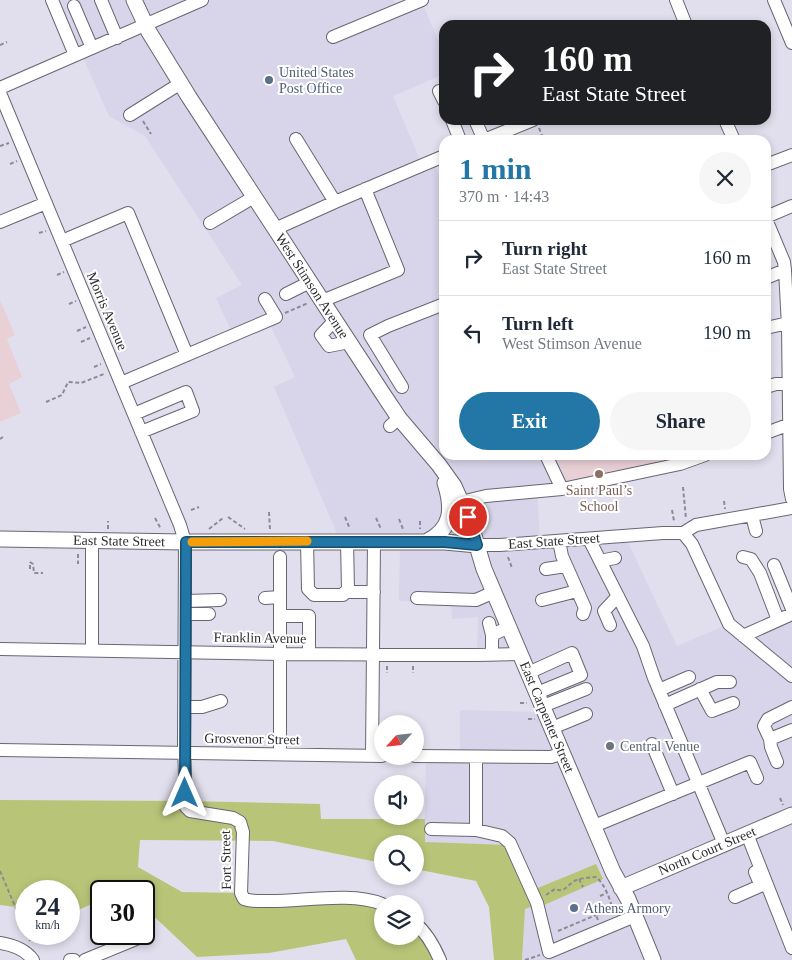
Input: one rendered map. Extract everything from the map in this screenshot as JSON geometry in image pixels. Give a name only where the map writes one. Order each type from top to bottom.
[{"type":"main road","name":"West Stimson Avenue","points":[[134,0],[145,26],[310,282],[316,301],[334,320],[349,342],[394,422],[439,466],[454,486],[470,522],[477,545]]},
{"type":"main road","points":[[424,536],[441,532],[449,517],[448,494],[439,466]]},
{"type":"main road","name":"East State Street","points":[[0,539],[186,542],[307,541],[348,534],[424,536],[477,545]]},
{"type":"main road","name":"East Carpenter Street","points":[[477,545],[480,560],[528,673],[536,701],[552,728],[594,826],[614,891],[635,916],[654,960]]},
{"type":"main road","name":"North Court Street","points":[[614,891],[792,815]]},
{"type":"street","points":[[52,0],[75,55]]},
{"type":"street","points":[[101,0],[117,38]]},
{"type":"street","points":[[0,88],[202,0]]},
{"type":"street","points":[[333,37],[422,0]]},
{"type":"street","points":[[676,0],[684,20]]},
{"type":"street","points":[[774,0],[792,44]]},
{"type":"street","points":[[74,6],[92,48]]},
{"type":"street","points":[[130,115],[181,83]]},
{"type":"street","name":"Morris Avenue","points":[[0,93],[186,542]]},
{"type":"street","points":[[497,135],[522,125]]},
{"type":"street","points":[[296,139],[335,202]]},
{"type":"street","points":[[771,163],[792,155]]},
{"type":"street","points":[[275,229],[439,158]]},
{"type":"street","points":[[316,301],[398,270],[365,189]]},
{"type":"street","points":[[210,223],[254,197]]},
{"type":"street","points":[[0,222],[46,202]]},
{"type":"street","points":[[771,216],[792,206]]},
{"type":"street","points":[[62,241],[128,214],[187,355]]},
{"type":"street","points":[[771,229],[787,263],[792,498]]},
{"type":"street","points":[[771,274],[787,263]]},
{"type":"street","points":[[286,294],[310,282]]},
{"type":"street","points":[[121,383],[276,317],[265,299]]},
{"type":"street","points":[[402,387],[370,335],[439,306]]},
{"type":"street","points":[[771,327],[788,323]]},
{"type":"street","points":[[771,386],[789,384]]},
{"type":"street","points":[[134,414],[186,392],[193,411],[142,432]]},
{"type":"street","points":[[771,430],[790,424]]},
{"type":"street","points":[[548,460],[562,489]]},
{"type":"street","points":[[461,502],[486,496],[562,489],[691,460]]},
{"type":"street","points":[[792,508],[695,525],[683,533],[692,544],[729,624],[792,676]]},
{"type":"street","points":[[752,516],[756,530]]},
{"type":"street","name":"East State Street","points":[[477,545],[683,533]]},
{"type":"street","points":[[307,541],[308,589],[314,595],[343,595],[348,590],[348,534]]},
{"type":"street","points":[[375,715],[373,654],[374,592],[378,536]]},
{"type":"street","points":[[589,539],[642,646],[724,844]]},
{"type":"street","points":[[92,540],[92,650]]},
{"type":"street","points":[[559,541],[562,556],[585,608],[583,614]]},
{"type":"street","name":"Fort Street","points":[[186,542],[186,807],[190,811],[238,820],[243,832],[242,897],[250,901],[356,899],[374,901]]},
{"type":"street","points":[[280,557],[280,754]]},
{"type":"street","points":[[743,557],[751,558],[760,573],[778,620]]},
{"type":"street","points":[[600,561],[615,558]]},
{"type":"street","points":[[774,565],[792,610]]},
{"type":"street","points":[[546,569],[566,566]]},
{"type":"street","points":[[542,600],[577,591]]},
{"type":"street","points":[[345,592],[374,592]]},
{"type":"street","points":[[417,598],[476,600],[494,592]]},
{"type":"street","points":[[610,625],[604,611],[618,596]]},
{"type":"street","points":[[265,598],[280,597]]},
{"type":"street","points":[[185,607],[220,600]]},
{"type":"street","points":[[185,607],[209,614]]},
{"type":"street","points":[[743,636],[792,614]]},
{"type":"street","points":[[280,616],[310,616],[309,654]]},
{"type":"street","points":[[489,623],[492,635],[492,655]]},
{"type":"street","points":[[492,635],[509,627]]},
{"type":"street","name":"Franklin Avenue","points":[[0,649],[280,654],[520,654]]},
{"type":"street","points":[[528,673],[572,653],[581,675],[536,701]]},
{"type":"street","points":[[659,690],[689,677]]},
{"type":"street","points":[[665,705],[717,682],[730,682]]},
{"type":"street","points":[[536,701],[586,688]]},
{"type":"street","points":[[700,689],[712,710],[733,703]]},
{"type":"street","points":[[185,707],[202,707],[221,701]]},
{"type":"street","points":[[777,762],[764,726],[768,719],[792,707]]},
{"type":"street","points":[[552,728],[586,714]]},
{"type":"street","points":[[770,739],[792,730]]},
{"type":"street","points":[[652,744],[673,794]]},
{"type":"street","name":"Grosvenor Street","points":[[0,750],[374,756]]},
{"type":"street","points":[[424,756],[550,757],[563,753]]},
{"type":"street","points":[[476,757],[476,830]]},
{"type":"street","points":[[594,826],[750,762],[757,778]]},
{"type":"street","points":[[431,829],[476,830],[502,836],[510,843],[537,903],[547,952],[635,916]]},
{"type":"street","points":[[735,898],[757,888],[760,884],[744,836]]},
{"type":"street","points":[[744,836],[792,948]]},
{"type":"street","points":[[781,920],[792,913]]},
{"type":"street","points":[[424,932],[440,960]]},
{"type":"street","points":[[0,942],[22,950],[29,954],[33,960]]},
{"type":"street","points":[[85,960],[122,945]]},
{"type":"path","points":[[0,45],[7,42]]},
{"type":"path","points":[[532,125],[541,135]]},
{"type":"path","points":[[0,146],[9,142]]},
{"type":"path","points":[[10,164],[17,161]]},
{"type":"path","points":[[39,233],[46,230]]},
{"type":"path","points":[[57,275],[64,272]]},
{"type":"path","points":[[69,304],[76,301]]},
{"type":"path","points":[[276,317],[316,301]]},
{"type":"path","points":[[77,331],[87,327]]},
{"type":"path","points":[[81,342],[92,338]]},
{"type":"path","points":[[94,367],[102,364]]},
{"type":"path","points":[[46,402],[62,395],[68,382],[81,384],[106,373]]},
{"type":"path","points":[[683,487],[686,519]]},
{"type":"path","points":[[191,510],[198,507]]},
{"type":"path","points":[[672,510],[674,521]]},
{"type":"path","points":[[269,512],[270,530]]},
{"type":"path","points":[[228,517],[247,530]]},
{"type":"path","points":[[345,517],[348,534]]},
{"type":"path","points":[[155,518],[162,532]]},
{"type":"path","points":[[207,530],[223,518]]},
{"type":"path","points":[[376,518],[378,536]]},
{"type":"path","points":[[400,519],[404,531]]},
{"type":"path","points":[[108,521],[108,532]]},
{"type":"path","points":[[420,521],[424,536]]},
{"type":"path","points":[[78,554],[78,564]]},
{"type":"path","points":[[507,554],[512,568]]},
{"type":"path","points":[[30,569],[30,562],[33,564],[34,573],[43,573]]},
{"type":"path","points":[[520,703],[536,701]]},
{"type":"path","points":[[780,798],[782,803]]},
{"type":"path","points":[[0,870],[15,906]]},
{"type":"path","points":[[537,903],[553,889],[564,890],[571,883],[579,879],[598,878],[614,891]]},
{"type":"path","points":[[579,879],[583,888]]},
{"type":"path","points":[[600,896],[614,891]]},
{"type":"path","points":[[612,915],[614,891]]},
{"type":"path","points":[[558,931],[596,915]]},
{"type":"path","points":[[525,960],[547,952]]},
{"type":"shaded area","points":[[52,0],[394,0],[398,10],[421,0],[439,42],[439,76],[393,96],[422,165],[433,161],[439,176],[439,460],[652,460],[537,491],[540,542],[625,536],[677,646],[729,624],[743,636],[792,615],[792,960],[522,960],[525,909],[533,906],[424,842],[426,757],[460,757],[460,710],[535,712],[517,654],[477,655],[478,617],[452,619],[451,603],[399,601],[400,542],[338,536],[274,387],[295,377],[268,320],[233,335],[216,298],[242,285],[145,136],[109,116],[81,53]]},
{"type":"shaded area","points":[[0,300],[15,335],[7,339],[22,377],[9,384],[21,413],[0,422]]},
{"type":"shaded area","name":"Saint Paul’s School","points":[[557,460],[673,460],[675,465],[570,488]]},
{"type":"green space","points":[[0,800],[320,804],[321,819],[374,819],[374,825],[424,825],[425,819],[425,842],[508,845],[534,906],[525,909],[522,960],[494,960],[489,907],[476,881],[424,871],[424,835],[374,835],[374,861],[273,841],[140,840],[138,867],[182,892],[241,893],[242,897],[374,904],[374,945],[424,945],[424,936],[440,960],[356,960],[346,939],[269,953],[197,957],[155,917],[155,880],[90,880],[90,905],[80,909],[80,880],[15,880],[15,907],[0,905]]},
{"type":"green space","points":[[596,864],[603,879],[544,905],[533,890]]},
{"type":"slow traffic","points":[[192,542],[307,541]]},
{"type":"place","name":"United States Post Office","points":[[269,80]]},
{"type":"place","name":"Saint Paul’s School","points":[[599,474]]},
{"type":"place","name":"Central Venue","points":[[610,746]]},
{"type":"place","name":"Athens Armory","points":[[574,908]]},
{"type":"route","points":[[185,793],[186,542],[445,542],[477,545],[468,517]]}]
